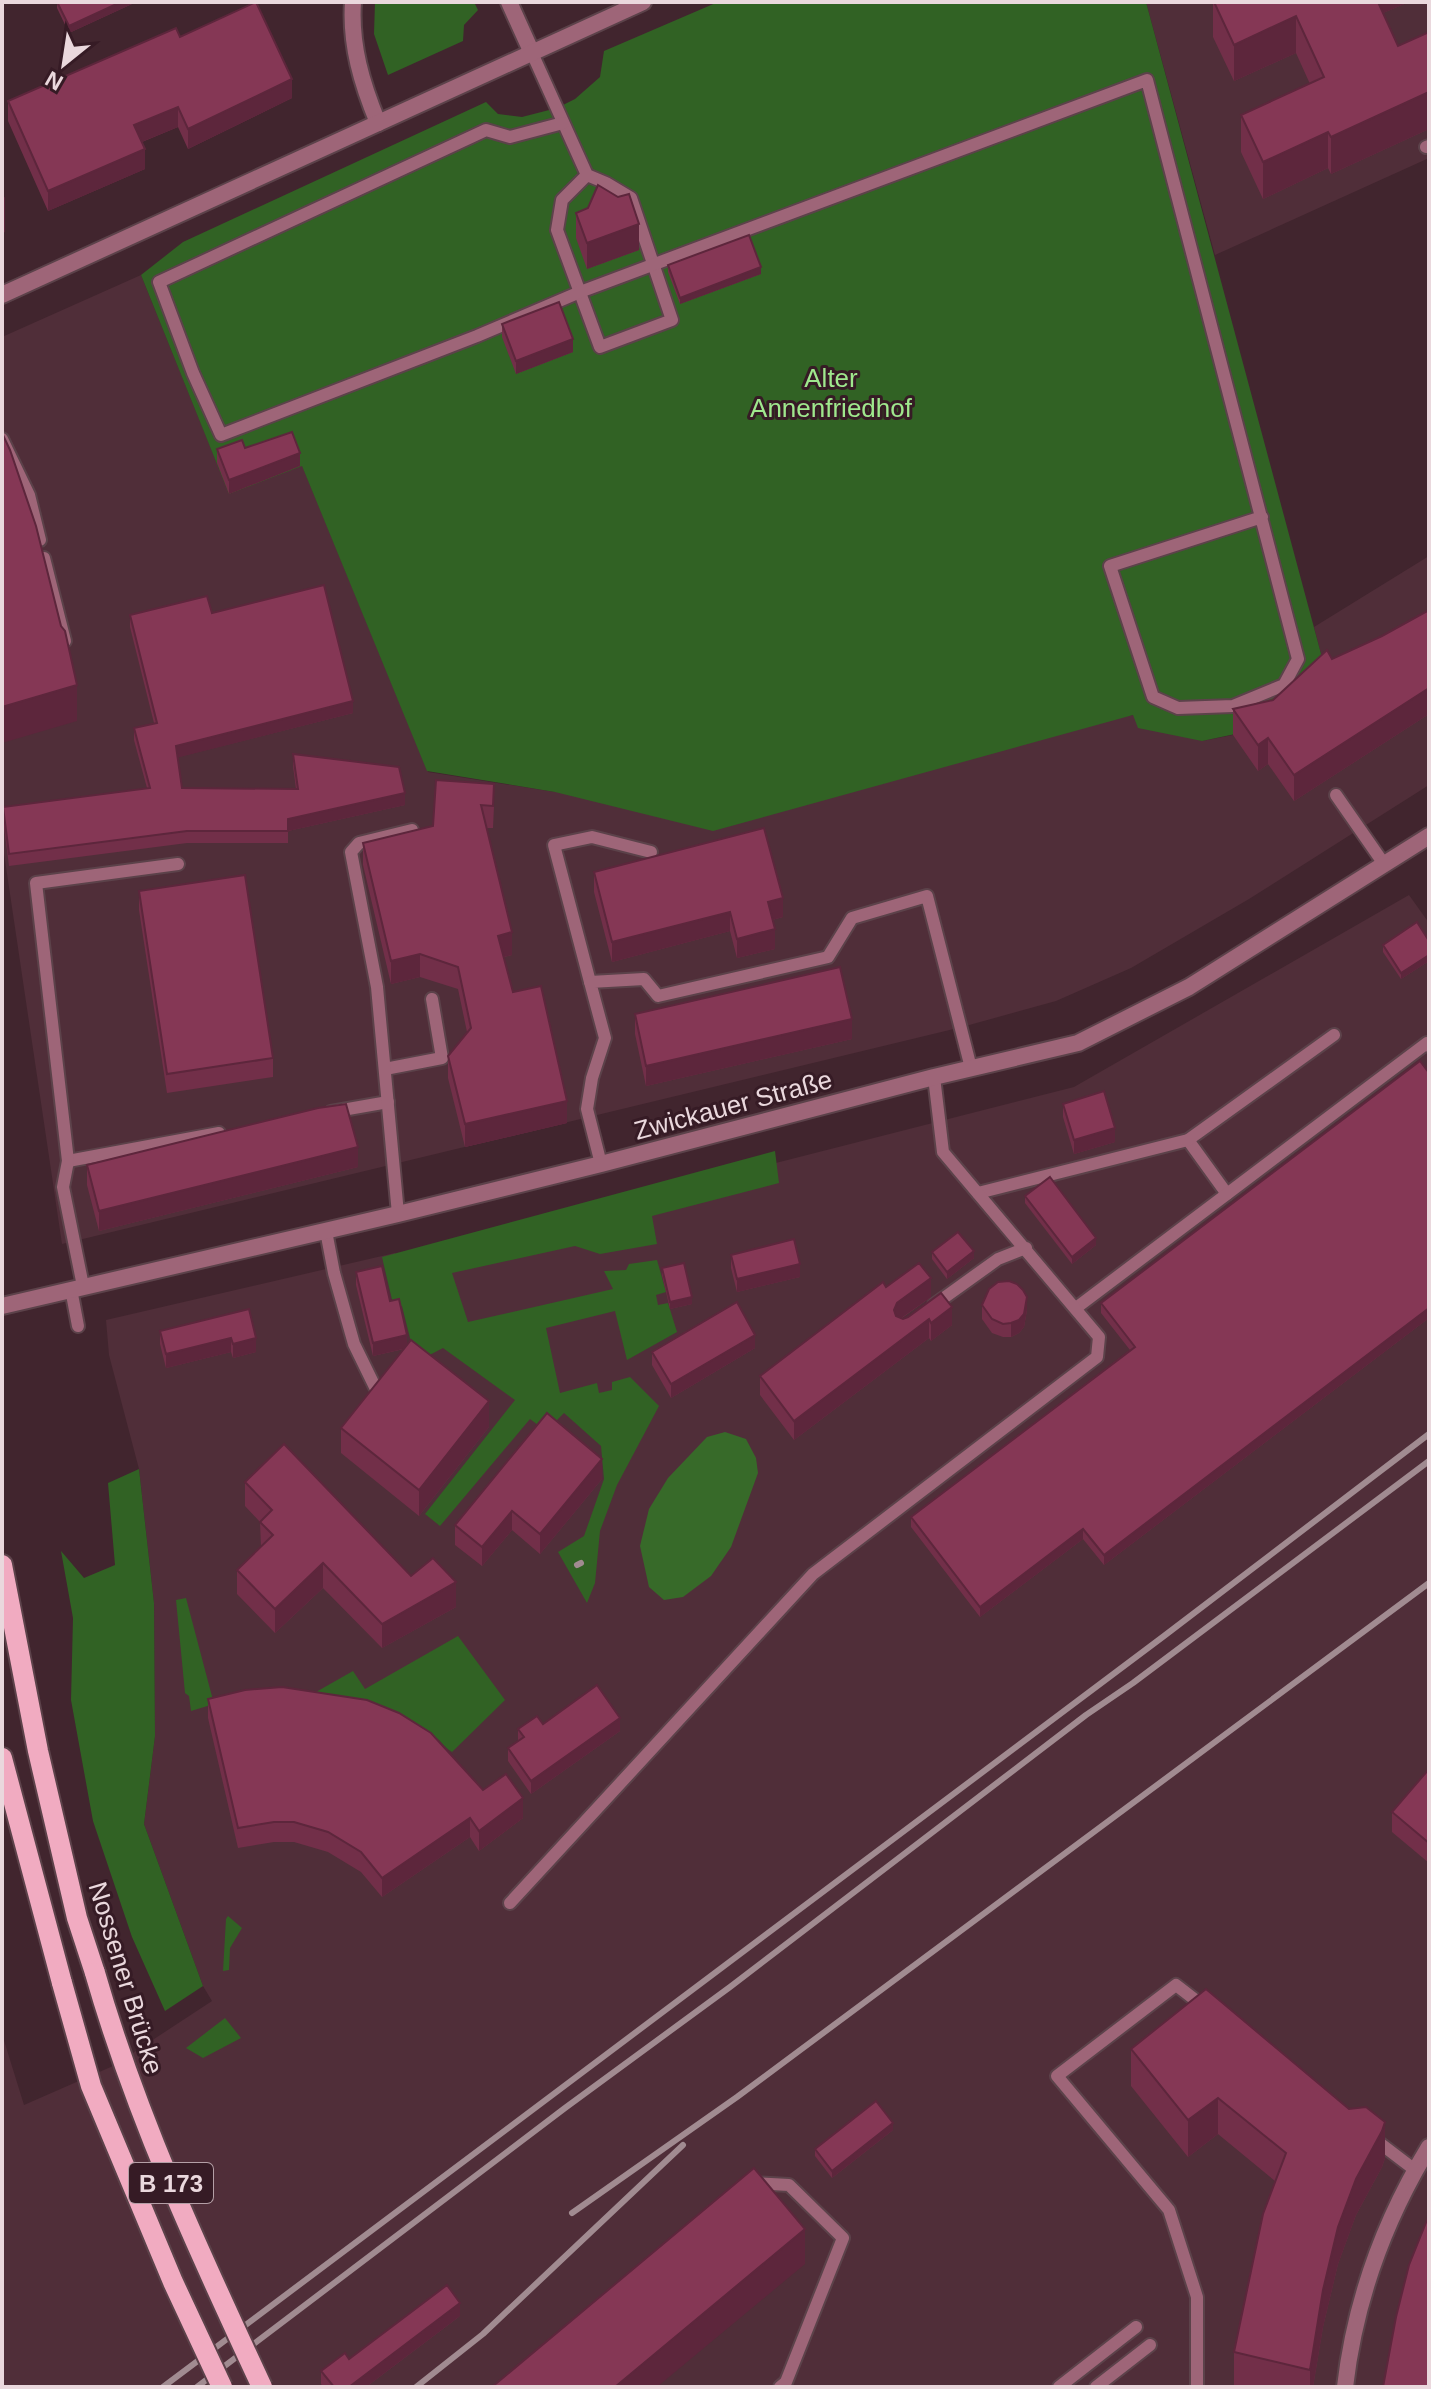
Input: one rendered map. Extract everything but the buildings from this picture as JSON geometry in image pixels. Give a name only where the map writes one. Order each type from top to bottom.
[{"type":"main road","name":"Nossener Brücke","points":[[2,1565],[38,1751],[77,1918],[129,2079],[151,2135],[262,2387]]},
{"type":"main road","name":"B 173","points":[[2,1758],[91,2086],[173,2282],[222,2387]]},
{"type":"street","points":[[353,2],[352,29],[357,62],[378,123]]},
{"type":"street","points":[[509,2],[532,53]]},
{"type":"street","points":[[2,295],[643,2]]},
{"type":"street","name":"Zwickauer Straße","points":[[2,1306],[398,1214],[1078,1043],[1189,987],[1429,836]]},
{"type":"street","points":[[1345,2387],[1350,2342],[1378,2247],[1429,2147]]},
{"type":"lane","points":[[532,53],[587,175],[631,198],[672,320],[600,347],[557,230],[562,200],[587,175]]},
{"type":"lane","points":[[563,123],[510,137],[486,130],[159,282],[193,373],[221,435],[477,336],[580,292],[1147,80],[1262,517],[1298,659],[1284,685],[1233,706],[1178,708],[1153,697],[1110,566],[1262,517]]},
{"type":"lane","points":[[2,439],[29,495],[70,660]]},
{"type":"lane","points":[[1336,795],[1384,864]]},
{"type":"lane","points":[[398,1214],[377,987],[351,852],[359,843],[412,830]]},
{"type":"lane","points":[[601,1164],[587,1109],[592,1078],[605,1038],[554,845],[592,837],[651,852]]},
{"type":"lane","points":[[78,1326],[77,1288],[63,1187],[68,1161],[36,883],[178,864]]},
{"type":"lane","points":[[590,982],[644,979],[658,996],[828,957],[852,918],[927,896],[971,1068]]},
{"type":"lane","points":[[385,1069],[442,1058],[432,999]]},
{"type":"lane","points":[[978,1193],[1188,1140],[1334,1035]]},
{"type":"lane","points":[[1076,1308],[1427,1043],[1429,1046]]},
{"type":"lane","points":[[510,1903],[813,1574],[1097,1357],[1099,1337],[943,1152],[934,1077]]},
{"type":"lane","points":[[312,1116],[388,1102]]},
{"type":"lane","points":[[68,1161],[236,1130]]},
{"type":"lane","points":[[1188,1140],[1227,1194]]},
{"type":"lane","points":[[326,1231],[354,1344],[375,1387]]},
{"type":"lane","points":[[928,1309],[998,1259],[1026,1248]]},
{"type":"lane","points":[[1197,2387],[1197,2297],[1169,2210],[1057,2076],[1176,1985],[1214,2014]]},
{"type":"lane","points":[[1365,2131],[1415,2170]]},
{"type":"lane","points":[[736,2192],[748,2183],[789,2185],[843,2238],[786,2382],[780,2387]]},
{"type":"lane","points":[[1059,2387],[1136,2327]]},
{"type":"lane","points":[[1096,2387],[1150,2345]]},
{"type":"shaded area","points":[[1146,2],[1429,2],[1429,158],[1215,255]]},
{"type":"shaded area","points":[[141,275],[229,493],[302,465],[428,772],[555,792],[1134,715],[1202,741],[1233,735],[1273,726],[1326,673],[1314,627],[1429,556],[1429,785],[1249,899],[1131,968],[1056,1001],[962,1027],[62,1244],[2,840],[2,337]]},
{"type":"shaded area","points":[[1409,895],[1429,923],[1429,2387],[2,2387],[2,2034],[24,2105],[113,2066],[212,2001],[203,1986],[144,1824],[155,1736],[154,1603],[139,1469],[109,1355],[106,1320],[395,1253],[398,1259],[1074,1087]]},
{"type":"green space","points":[[375,2],[474,2],[478,10],[464,25],[463,41],[388,75],[374,34]]},
{"type":"green space","name":"Alter Annenfriedhof","points":[[718,2],[1146,2],[1327,676],[1273,726],[1202,741],[1138,728],[1133,715],[713,831],[555,792],[427,771],[302,466],[229,494],[141,275],[183,242],[486,102],[498,114],[522,117],[557,108],[575,99],[600,77],[604,51]]},
{"type":"green space","points":[[775,1151],[779,1183],[652,1216],[657,1244],[600,1254],[575,1246],[452,1273],[468,1322],[613,1289],[604,1271],[626,1270],[629,1264],[657,1260],[666,1292],[656,1295],[658,1305],[668,1303],[677,1332],[627,1360],[615,1311],[546,1328],[560,1393],[597,1383],[599,1393],[612,1390],[612,1382],[630,1377],[659,1406],[617,1485],[600,1531],[595,1583],[587,1603],[558,1552],[584,1536],[604,1479],[601,1446],[564,1413],[546,1431],[530,1419],[440,1526],[425,1514],[515,1400],[443,1348],[416,1362],[402,1306],[394,1308],[382,1257]]},
{"type":"green space","points":[[725,1432],[746,1439],[756,1458],[758,1473],[731,1547],[711,1576],[683,1597],[664,1600],[649,1587],[640,1546],[649,1509],[668,1478],[707,1437]]},
{"type":"green space","points":[[139,1469],[154,1603],[155,1736],[144,1824],[203,1986],[165,2011],[132,1937],[93,1821],[71,1700],[73,1618],[61,1551],[84,1578],[115,1565],[108,1483]]},
{"type":"green space","points":[[186,1598],[214,1704],[191,1711],[189,1696],[185,1693],[176,1600]]},
{"type":"green space","points":[[458,1636],[505,1700],[452,1752],[425,1731],[396,1716],[316,1692],[353,1671],[365,1689]]},
{"type":"green space","points":[[228,1916],[242,1928],[230,1948],[229,1970],[223,1971],[226,1919]]},
{"type":"green space","points":[[225,2018],[241,2038],[203,2058],[186,2048]]},
{"type":"railway","points":[[163,2387],[1429,1434]]},
{"type":"railway","points":[[197,2387],[1086,1715],[1429,1461]]},
{"type":"railway","points":[[577,1565],[581,1563]]},
{"type":"railway","points":[[572,2213],[737,2097],[1429,1583]]},
{"type":"railway","points":[[416,2387],[483,2334],[683,2145]]}]
